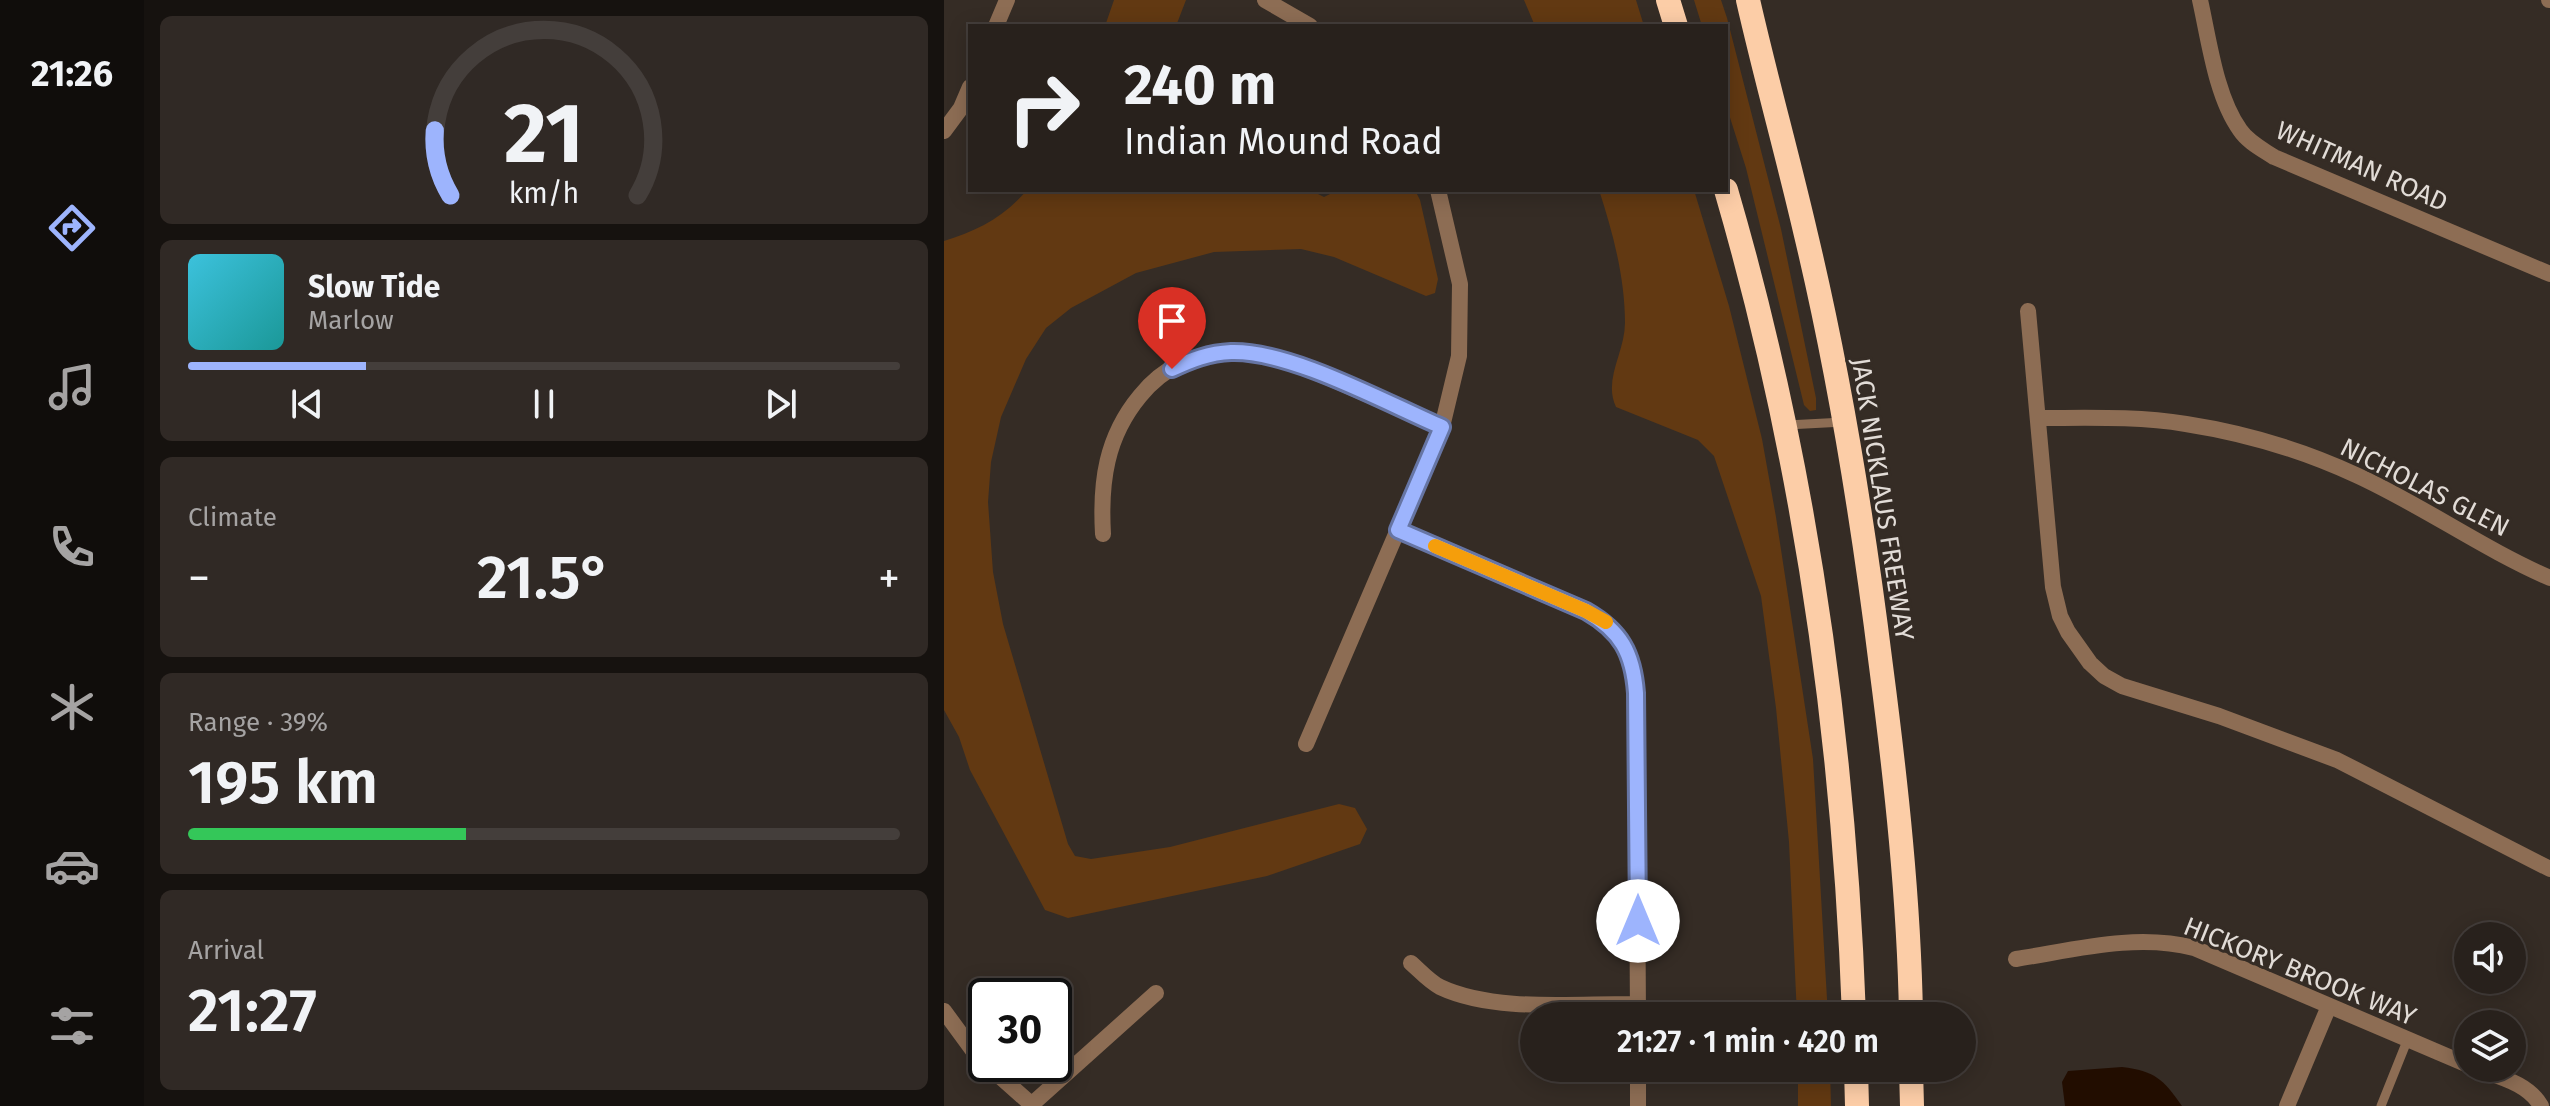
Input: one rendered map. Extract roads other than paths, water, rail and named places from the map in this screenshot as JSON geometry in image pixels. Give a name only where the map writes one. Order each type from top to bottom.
[{"type":"highway","points":[[1668,0],[1675,24]]},
{"type":"highway","name":"JACK NICKLAUS FREEWAY","points":[[1748,0],[1807,236],[1845,422],[1867,553],[1894,767],[1910,1002]]},
{"type":"highway","points":[[1727,192],[1784,425],[1808,558],[1828,692],[1846,867],[1853,1002]]},
{"type":"highway","points":[[1856,1082],[1857,1106]]},
{"type":"highway","points":[[1911,1082],[1912,1106]]},
{"type":"street","points":[[997,24],[1007,0]]},
{"type":"street","name":"WHITMAN ROAD","points":[[2200,0],[2223,94],[2241,132],[2255,145],[2274,157],[2550,274]]},
{"type":"street","points":[[1270,2],[1307,24]]},
{"type":"street","points":[[944,131],[961,108],[968,92]]},
{"type":"street","points":[[1306,744],[1442,427],[1459,356],[1460,284],[1438,192]]},
{"type":"street","points":[[2028,311],[2053,587],[2060,616],[2076,646],[2104,676],[2122,686],[2219,716],[2337,760],[2550,869]]},
{"type":"street","points":[[1103,534],[1101,498],[1104,472],[1112,441],[1126,413],[1147,388],[1172,369],[1198,357],[1233,352],[1295,363],[1442,427]]},
{"type":"street","name":"NICHOLAS GLEN","points":[[2039,418],[2136,419],[2185,424],[2276,444],[2367,480],[2550,578]]},
{"type":"street","points":[[1398,530],[1586,611],[1608,623],[1631,657],[1636,693],[1638,1002]]},
{"type":"street","name":"HICKORY BROOK WAY","points":[[2016,959],[2132,942],[2168,941],[2194,948],[2454,1059]]},
{"type":"street","points":[[1411,963],[1438,986],[1472,997],[1520,1003]]},
{"type":"street","points":[[944,1011],[977,1056],[1031,1105],[1156,993]]},
{"type":"street","points":[[2287,1106],[2329,1006]]},
{"type":"street","points":[[1638,1082],[1638,1106]]},
{"type":"street","points":[[2510,1082],[2534,1094],[2541,1106]]},
{"type":"lane","points":[[1784,425],[1845,422]]},
{"type":"lane","points":[[2381,1106],[2407,1041]]}]
